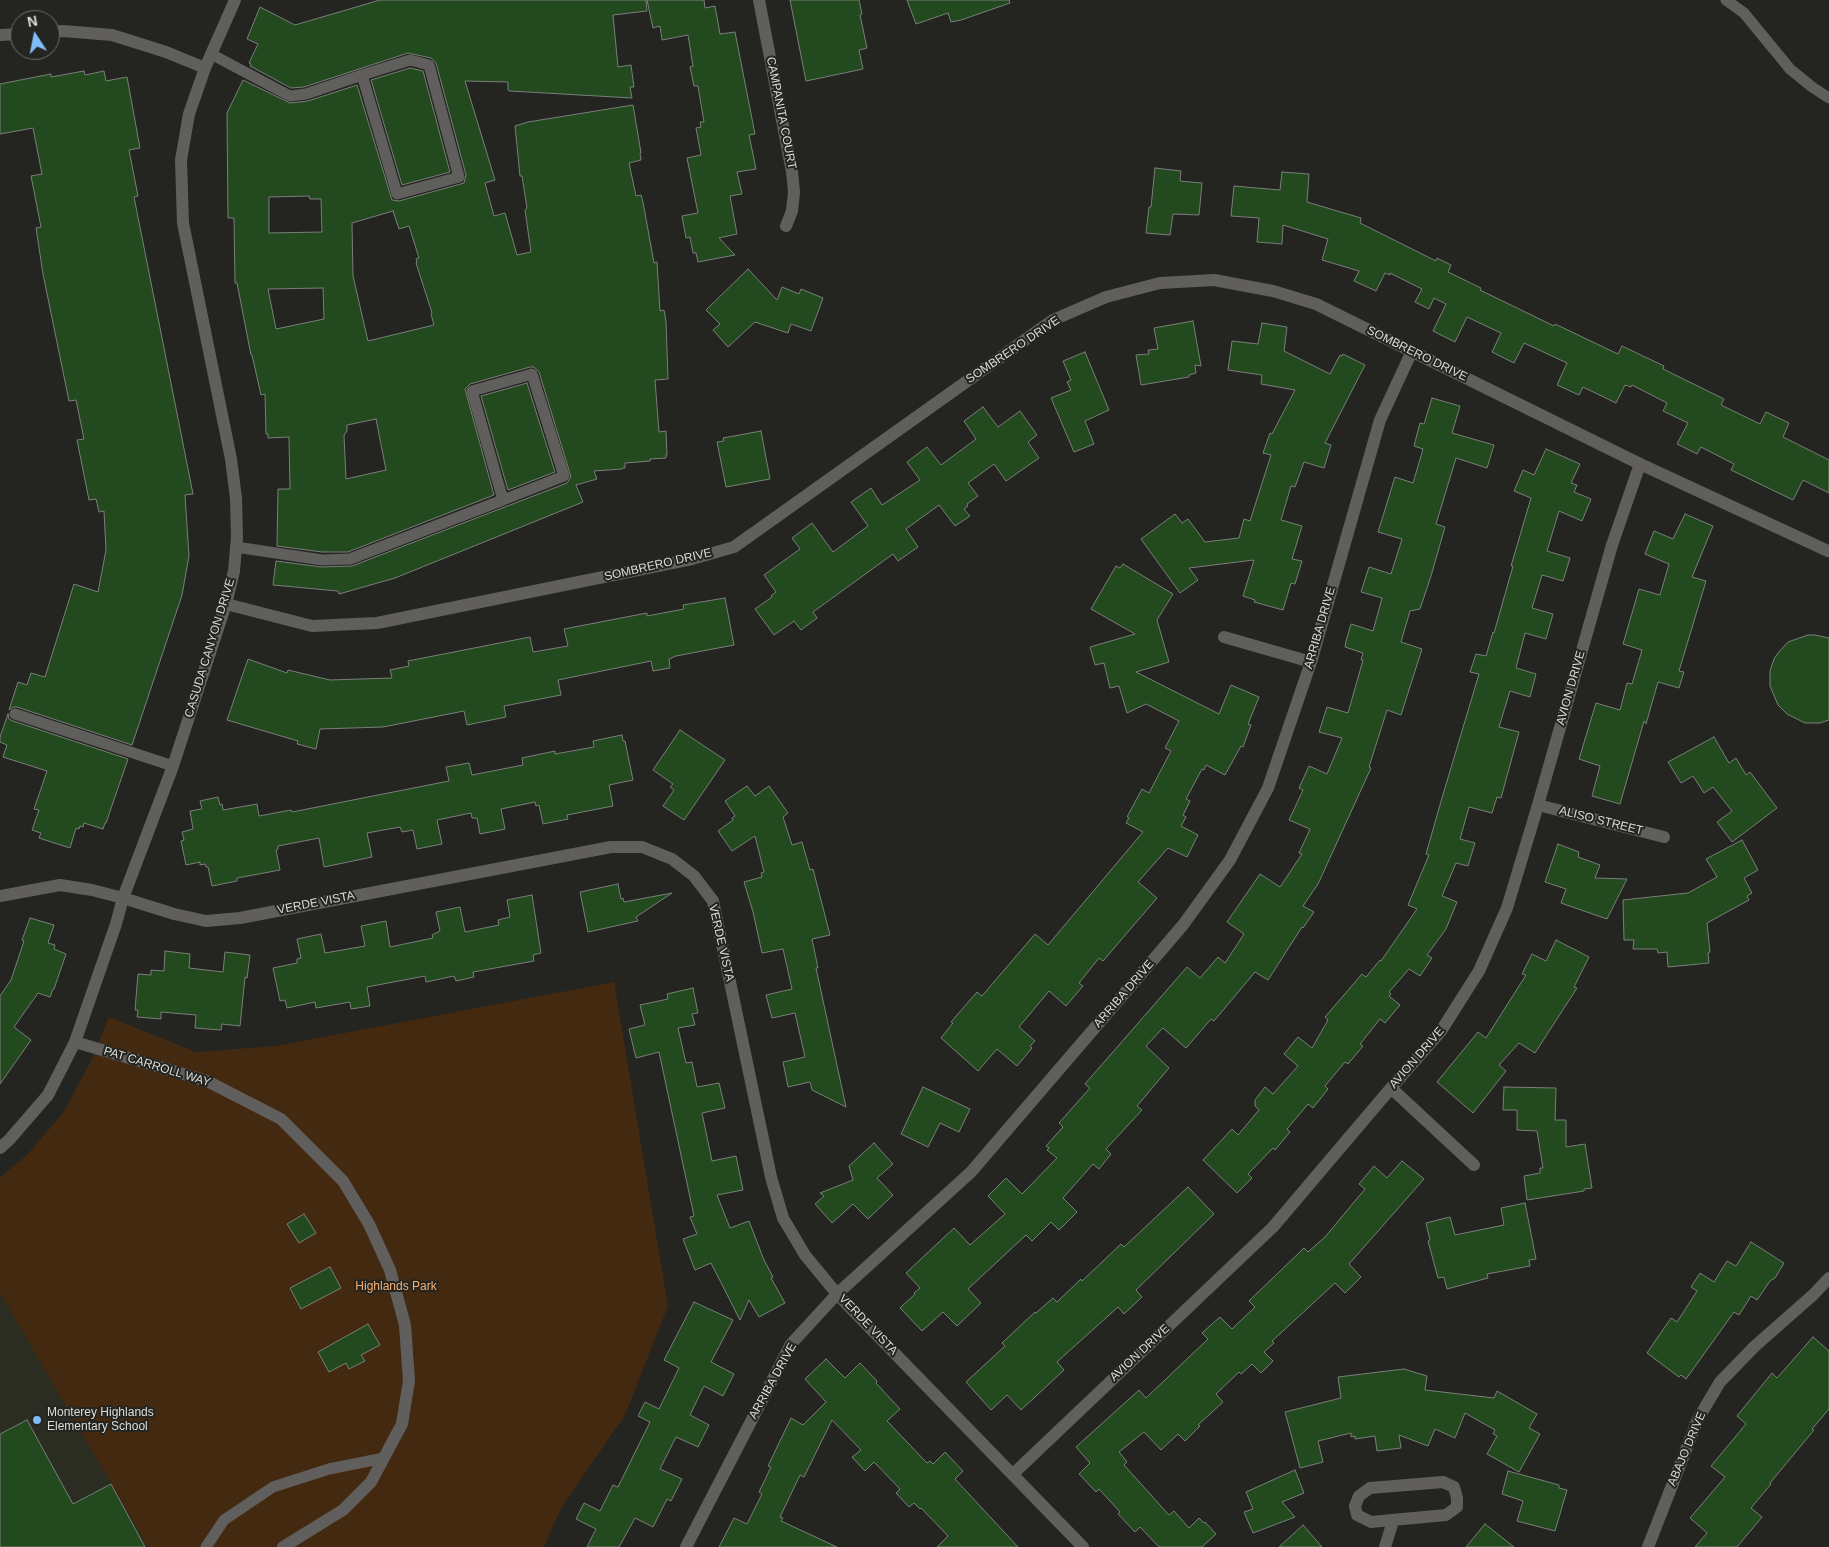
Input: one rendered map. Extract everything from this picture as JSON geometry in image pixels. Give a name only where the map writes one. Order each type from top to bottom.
[{"type":"street","name":"CASUDA CANYON DRIVE","points":[[0,1148],[48,1095],[75,1042],[116,924],[123,898],[173,766],[226,604],[234,571],[236,498],[231,459],[183,223],[181,160],[189,114],[205,68],[235,0]]},
{"type":"street","name":"CAMPANITA COURT","points":[[758,0],[792,172],[794,192],[792,211],[786,226]]},
{"type":"street","points":[[60,31],[112,35],[166,52],[205,68]]},
{"type":"street","name":"SOMBRERO DRIVE","points":[[226,604],[312,626],[377,622],[692,559],[734,547],[1053,320],[1106,297],[1160,283],[1214,280],[1274,291],[1316,304],[1640,464],[1828,551]]},
{"type":"street","name":"ARRIBA DRIVE","points":[[686,1547],[791,1344],[837,1294],[971,1172],[1183,925],[1230,860],[1268,788],[1311,662],[1380,420],[1412,351]]},
{"type":"street","name":"AVION DRIVE","points":[[1013,1474],[1274,1227],[1441,1031],[1479,971],[1507,908],[1612,544],[1640,464]]},
{"type":"street","points":[[1224,637],[1311,662]]},
{"type":"street","name":"ALISO STREET","points":[[1538,805],[1664,837]]},
{"type":"street","name":"VERDE VISTA","points":[[0,896],[60,885],[92,890],[206,922],[250,916],[611,847],[642,847],[672,858],[694,876],[713,901],[771,1177],[783,1218],[805,1255],[837,1294],[1083,1547]]},
{"type":"street","name":"PAT CARROLL WAY","points":[[75,1042],[207,1081],[282,1119],[343,1181],[369,1224],[390,1270],[405,1325],[409,1381],[402,1424],[371,1482],[343,1510],[283,1547]]},
{"type":"street","points":[[1391,1088],[1474,1165]]},
{"type":"street","name":"ABAJO DRIVE","points":[[1648,1547],[1698,1419],[1720,1382],[1755,1346],[1813,1295],[1829,1278]]},
{"type":"street","points":[[1443,1482],[1454,1487],[1457,1498],[1456,1507],[1446,1515],[1393,1521],[1371,1522],[1357,1515],[1358,1496],[1370,1488],[1443,1482]]},
{"type":"street","points":[[1385,1547],[1393,1521]]},
{"type":"lane","points":[[1726,0],[1744,13],[1790,68],[1812,87],[1829,98]]},
{"type":"lane","points":[[211,54],[290,96],[306,94],[362,75],[410,60],[428,65],[459,177],[397,194],[362,75]]},
{"type":"lane","points":[[236,547],[322,560],[350,559],[503,500],[564,476],[532,374],[472,390],[503,500]]},
{"type":"lane","points":[[16,714],[173,766]]},
{"type":"lane","points":[[206,1547],[224,1520],[273,1487],[329,1469],[384,1458]]},
{"type":"shaded area","name":"Monterey Highlands Elementary School","points":[[0,1293],[148,1547],[0,1547]]},
{"type":"green space","name":"Highlands Park","points":[[614,982],[668,1306],[625,1415],[561,1508],[544,1547],[148,1547],[0,1293],[0,1177],[27,1155],[63,1113],[91,1061],[109,1017],[196,1052],[276,1046]]},
{"type":"building","points":[[380,0],[646,0],[647,11],[613,15],[618,67],[631,65],[634,87],[630,87],[632,98],[510,91],[508,90],[508,82],[465,81],[495,180],[485,183],[494,216],[505,213],[517,255],[531,252],[525,210],[527,208],[522,176],[520,176],[515,126],[528,122],[633,105],[641,160],[629,163],[636,196],[641,195],[643,202],[654,263],[657,262],[660,311],[664,310],[666,321],[668,379],[655,380],[659,432],[666,431],[666,458],[625,463],[625,468],[622,469],[594,471],[597,479],[576,485],[583,502],[395,578],[339,594],[338,591],[273,585],[276,561],[321,567],[352,566],[567,483],[571,477],[539,372],[534,367],[530,367],[470,384],[465,389],[494,495],[348,552],[322,552],[277,546],[278,489],[290,489],[289,437],[268,438],[268,434],[266,434],[265,394],[261,395],[237,283],[235,283],[234,218],[228,218],[227,113],[243,80],[290,103],[308,101],[357,85],[392,200],[399,201],[464,183],[466,175],[436,63],[431,58],[408,53],[304,87],[291,88],[250,66],[251,64],[249,63],[258,44],[247,39],[260,7],[295,25]],"holes":[[[309,196],[310,199],[321,199],[322,232],[269,233],[269,197]],[[393,211],[399,229],[409,226],[419,258],[416,259],[416,263],[434,325],[368,341],[353,276],[352,223]],[[323,288],[324,319],[276,329],[268,289]],[[376,419],[386,470],[346,479],[344,435],[347,431],[347,425]]]},
{"type":"building","points":[[647,0],[704,0],[705,8],[715,6],[720,34],[735,32],[755,134],[749,135],[756,169],[737,172],[742,194],[730,196],[737,234],[719,238],[735,255],[698,262],[696,253],[693,253],[690,237],[686,238],[682,216],[698,213],[687,158],[701,155],[696,128],[701,127],[700,122],[704,122],[698,86],[694,86],[690,67],[693,66],[688,35],[662,40],[660,26],[653,28]]},
{"type":"building","points":[[790,0],[859,0],[867,48],[859,50],[863,69],[806,81]]},
{"type":"building","points":[[907,0],[1009,0],[1010,3],[961,20],[951,22],[948,13],[916,24]]},
{"type":"building","points":[[410,68],[423,71],[450,172],[402,185],[371,80]]},
{"type":"building","points":[[84,71],[85,75],[104,71],[106,81],[127,77],[140,148],[129,150],[138,196],[134,197],[193,494],[185,495],[189,556],[182,595],[132,745],[17,707],[9,710],[18,682],[27,685],[31,673],[45,677],[74,584],[98,592],[106,550],[104,511],[99,512],[96,499],[89,500],[77,440],[84,439],[76,400],[69,401],[43,274],[36,228],[41,227],[31,176],[42,174],[33,128],[0,134],[0,84],[51,74],[51,77]]},
{"type":"building","points":[[1155,168],[1181,171],[1180,181],[1202,183],[1199,215],[1173,214],[1170,235],[1146,233]]},
{"type":"building","points":[[1282,172],[1309,174],[1307,202],[1361,218],[1360,223],[1436,261],[1437,258],[1451,265],[1448,272],[1481,288],[1480,290],[1554,326],[1555,324],[1618,354],[1622,346],[1664,366],[1663,369],[1724,399],[1721,405],[1760,424],[1766,412],[1789,423],[1783,437],[1829,460],[1829,493],[1803,480],[1793,500],[1731,470],[1734,464],[1701,447],[1697,454],[1677,444],[1688,423],[1663,411],[1667,403],[1632,385],[1631,387],[1625,385],[1616,403],[1583,387],[1579,395],[1557,385],[1567,363],[1524,343],[1514,363],[1492,352],[1501,333],[1467,317],[1455,342],[1433,331],[1446,304],[1434,298],[1429,309],[1415,302],[1422,289],[1390,273],[1390,275],[1385,273],[1376,291],[1354,281],[1359,271],[1322,260],[1328,239],[1283,225],[1282,244],[1257,242],[1259,218],[1231,216],[1234,186],[1280,190]]},
{"type":"building","points":[[748,269],[777,300],[782,287],[799,294],[801,289],[823,298],[811,331],[791,324],[788,333],[755,322],[728,347],[713,330],[720,324],[706,310]]},
{"type":"building","points":[[1193,321],[1201,366],[1195,365],[1196,373],[1189,375],[1189,377],[1141,385],[1136,355],[1149,354],[1148,350],[1158,349],[1154,328]]},
{"type":"building","points":[[1262,323],[1287,327],[1284,351],[1330,374],[1340,355],[1342,356],[1343,354],[1365,365],[1325,443],[1331,445],[1324,468],[1304,462],[1295,487],[1291,486],[1281,520],[1302,526],[1292,559],[1302,561],[1295,584],[1291,583],[1283,610],[1254,602],[1255,600],[1243,596],[1254,560],[1189,568],[1198,580],[1180,593],[1141,539],[1175,514],[1182,523],[1188,519],[1205,542],[1239,538],[1244,519],[1250,521],[1271,455],[1263,453],[1270,433],[1272,434],[1295,390],[1261,384],[1262,375],[1228,370],[1232,341],[1258,344]]},
{"type":"building","points":[[1085,352],[1109,410],[1085,421],[1094,444],[1074,452],[1051,398],[1071,390],[1067,382],[1071,380],[1063,361]]},
{"type":"building","points":[[527,383],[555,472],[508,490],[481,396]]},
{"type":"building","points":[[1432,398],[1460,406],[1452,433],[1494,445],[1487,468],[1456,458],[1436,524],[1445,527],[1431,576],[1420,609],[1410,611],[1401,642],[1422,649],[1401,715],[1387,710],[1369,767],[1371,768],[1318,884],[1303,906],[1314,912],[1302,927],[1268,980],[1255,972],[1214,1021],[1211,1019],[1186,1048],[1163,1028],[1146,1046],[1169,1068],[1137,1106],[1142,1110],[1106,1149],[1111,1154],[1099,1169],[1093,1164],[1063,1198],[1077,1212],[1059,1230],[1051,1222],[1032,1241],[1026,1235],[968,1289],[981,1303],[957,1326],[943,1312],[922,1331],[900,1308],[920,1288],[906,1273],[954,1228],[970,1245],[1005,1214],[988,1196],[1006,1178],[1022,1194],[1057,1158],[1047,1150],[1049,1148],[1046,1146],[1063,1127],[1059,1123],[1090,1088],[1085,1084],[1187,967],[1200,978],[1218,957],[1225,963],[1244,934],[1227,922],[1260,874],[1280,887],[1302,854],[1299,853],[1310,829],[1289,820],[1303,790],[1299,788],[1309,766],[1327,774],[1342,738],[1319,732],[1327,707],[1348,713],[1363,660],[1361,660],[1363,653],[1345,647],[1346,641],[1351,624],[1373,631],[1382,598],[1361,592],[1369,567],[1391,574],[1402,539],[1378,532],[1395,477],[1413,483],[1423,449],[1414,446],[1420,423],[1424,424]]},
{"type":"building","points":[[983,407],[998,427],[1020,411],[1037,435],[1028,442],[1039,458],[1006,481],[994,464],[968,483],[978,496],[967,504],[968,506],[964,509],[970,516],[955,526],[939,505],[906,529],[918,547],[898,561],[893,554],[813,612],[817,618],[801,630],[794,621],[774,635],[755,609],[776,592],[764,575],[800,549],[792,538],[812,523],[833,552],[868,526],[851,502],[871,488],[882,505],[920,480],[907,462],[927,447],[941,465],[976,439],[964,421]]},
{"type":"building","points":[[761,431],[770,479],[726,487],[717,442],[724,441],[723,438]]},
{"type":"building","points":[[1546,449],[1580,464],[1571,483],[1577,485],[1574,492],[1591,499],[1582,521],[1559,511],[1547,551],[1570,558],[1563,581],[1542,575],[1532,608],[1553,614],[1546,639],[1525,633],[1516,668],[1536,674],[1530,697],[1510,691],[1499,727],[1519,732],[1501,798],[1497,797],[1492,813],[1469,807],[1460,839],[1475,843],[1468,866],[1456,863],[1442,896],[1457,902],[1446,929],[1427,955],[1432,958],[1420,976],[1409,969],[1389,992],[1391,994],[1389,996],[1400,1005],[1385,1023],[1380,1019],[1360,1044],[1363,1046],[1348,1064],[1345,1062],[1325,1086],[1328,1089],[1313,1108],[1308,1104],[1287,1129],[1290,1132],[1275,1150],[1273,1148],[1248,1174],[1252,1178],[1237,1193],[1203,1160],[1232,1129],[1238,1135],[1259,1110],[1255,1106],[1255,1100],[1265,1087],[1273,1094],[1298,1066],[1284,1054],[1298,1037],[1312,1048],[1328,1020],[1325,1017],[1362,974],[1366,977],[1381,961],[1417,909],[1408,905],[1429,855],[1426,854],[1479,674],[1470,672],[1476,654],[1486,656],[1531,498],[1514,491],[1523,470],[1534,475]]},
{"type":"building","points":[[1685,514],[1713,526],[1692,577],[1706,581],[1679,671],[1684,672],[1679,688],[1658,682],[1646,724],[1644,721],[1620,804],[1592,796],[1600,766],[1579,759],[1596,703],[1620,710],[1627,683],[1632,684],[1642,650],[1623,644],[1639,589],[1660,595],[1669,564],[1645,554],[1654,531],[1673,539]]},
{"type":"building","points":[[1123,564],[1173,594],[1157,620],[1169,662],[1136,672],[1219,714],[1231,685],[1259,697],[1248,724],[1251,725],[1243,747],[1241,746],[1225,775],[1206,765],[1186,799],[1190,801],[1183,815],[1186,817],[1181,826],[1198,835],[1187,857],[1168,848],[1138,882],[1157,898],[1103,961],[1099,958],[1079,983],[1083,986],[1066,1006],[1049,991],[1019,1027],[1035,1041],[1030,1046],[1032,1048],[1017,1066],[997,1049],[978,1071],[941,1038],[953,1023],[951,1022],[977,992],[982,996],[1035,934],[1048,945],[1143,832],[1126,823],[1129,818],[1127,817],[1142,789],[1149,793],[1171,751],[1165,748],[1179,721],[1146,704],[1127,713],[1119,686],[1110,688],[1104,663],[1095,665],[1090,647],[1135,634],[1091,609],[1116,566],[1120,568]]},
{"type":"building","points":[[725,598],[734,645],[676,656],[669,659],[670,668],[653,671],[651,661],[558,680],[561,695],[504,706],[506,717],[467,725],[464,711],[383,727],[320,729],[316,749],[297,744],[298,741],[227,720],[248,659],[287,673],[288,670],[330,680],[392,678],[390,670],[409,666],[408,661],[530,637],[533,652],[568,646],[564,629],[647,613],[647,616],[684,609],[683,605]]},
{"type":"building","points":[[1808,635],[1829,638],[1829,720],[1820,723],[1805,723],[1787,714],[1778,705],[1770,686],[1770,671],[1778,653],[1788,642]]},
{"type":"building","points":[[8,714],[9,719],[13,721],[128,759],[103,829],[84,823],[83,827],[76,828],[70,848],[39,838],[41,833],[32,830],[39,810],[34,809],[47,771],[3,757],[7,745],[0,742],[0,737]]},
{"type":"building","points":[[680,730],[725,760],[684,820],[663,806],[674,790],[670,787],[673,784],[653,770]]},
{"type":"building","points":[[622,735],[633,780],[609,785],[613,806],[567,815],[568,819],[543,824],[539,805],[536,806],[535,802],[501,809],[505,829],[480,834],[477,818],[472,818],[471,813],[437,820],[442,844],[417,849],[413,830],[402,832],[400,827],[367,833],[372,857],[324,867],[319,838],[278,846],[276,850],[280,870],[237,878],[237,881],[212,886],[208,867],[205,864],[200,865],[200,862],[186,865],[181,841],[184,840],[182,832],[193,829],[190,811],[202,809],[200,801],[218,797],[223,810],[257,804],[259,816],[291,810],[292,812],[449,781],[446,767],[469,763],[472,775],[523,765],[522,758],[555,751],[555,754],[594,747],[593,741]]},
{"type":"building","points":[[1714,737],[1729,763],[1736,758],[1746,775],[1750,772],[1777,808],[1732,842],[1717,822],[1732,811],[1713,787],[1704,793],[1693,776],[1681,783],[1668,762]]},
{"type":"building","points":[[747,786],[755,796],[769,786],[788,813],[783,817],[792,845],[802,842],[810,870],[813,869],[830,935],[812,939],[818,968],[816,968],[846,1107],[812,1090],[810,1082],[788,1087],[783,1062],[805,1057],[795,1013],[772,1018],[766,995],[792,989],[783,949],[762,953],[744,882],[762,877],[761,873],[764,872],[755,836],[732,851],[718,831],[733,820],[732,818],[735,816],[725,801]]},
{"type":"building","points":[[1742,840],[1758,870],[1744,878],[1752,893],[1747,896],[1749,900],[1707,923],[1710,952],[1708,953],[1709,963],[1668,967],[1667,952],[1658,953],[1657,949],[1633,949],[1634,940],[1624,940],[1623,900],[1688,893],[1717,877],[1706,859]]},
{"type":"building","points":[[1558,844],[1579,852],[1578,857],[1600,865],[1595,878],[1627,879],[1607,919],[1561,903],[1566,889],[1545,882]]},
{"type":"building","points":[[618,884],[621,899],[623,898],[624,902],[672,893],[636,917],[638,921],[588,932],[580,892]]},
{"type":"building","points":[[532,895],[541,953],[533,955],[534,961],[473,972],[474,977],[456,981],[454,976],[426,982],[425,976],[367,987],[370,1006],[351,1009],[350,1002],[316,1008],[315,1002],[287,1008],[285,1000],[280,1001],[273,968],[297,963],[297,959],[301,958],[297,939],[321,934],[325,953],[365,946],[361,926],[386,921],[390,947],[433,938],[432,935],[440,931],[436,912],[460,907],[465,932],[499,925],[498,920],[510,917],[507,900]]},
{"type":"building","points":[[30,918],[54,925],[48,943],[55,945],[54,949],[66,954],[50,997],[38,993],[14,1027],[31,1040],[0,1084],[0,996],[11,980]]},
{"type":"building","points":[[1556,940],[1589,957],[1574,987],[1577,988],[1535,1053],[1519,1043],[1499,1065],[1506,1071],[1473,1113],[1437,1082],[1478,1032],[1486,1038],[1526,975],[1522,974],[1532,954],[1546,961]]},
{"type":"building","points":[[165,951],[190,954],[189,968],[223,972],[225,952],[250,955],[247,978],[245,977],[240,1026],[222,1024],[221,1030],[195,1028],[196,1015],[161,1012],[161,1019],[137,1017],[138,1010],[135,1010],[138,974],[151,975],[151,970],[164,971]]},
{"type":"building","points":[[693,988],[698,1013],[692,1014],[695,1025],[678,1028],[686,1063],[692,1062],[697,1087],[719,1083],[725,1108],[702,1113],[712,1161],[736,1156],[743,1190],[717,1195],[730,1228],[749,1221],[764,1260],[773,1277],[771,1278],[785,1303],[759,1317],[749,1300],[740,1320],[711,1263],[695,1270],[683,1239],[697,1234],[690,1217],[694,1216],[659,1052],[636,1058],[629,1029],[645,1025],[640,1005],[668,999],[667,994]]},
{"type":"building","points":[[923,1087],[970,1109],[959,1132],[940,1123],[928,1147],[901,1134]]},
{"type":"building","points":[[1504,1087],[1556,1088],[1555,1120],[1566,1120],[1566,1147],[1585,1144],[1592,1188],[1527,1200],[1524,1176],[1540,1173],[1540,1168],[1543,1168],[1537,1131],[1517,1130],[1517,1110],[1503,1110]]},
{"type":"building","points":[[874,1143],[893,1164],[877,1178],[893,1195],[868,1219],[853,1204],[832,1223],[815,1204],[824,1196],[820,1193],[853,1180],[849,1166]]},
{"type":"building","points":[[1402,1161],[1424,1179],[1349,1264],[1361,1277],[1345,1293],[1335,1283],[1272,1341],[1274,1343],[1264,1352],[1273,1361],[1261,1373],[1252,1364],[1241,1374],[1239,1372],[1216,1394],[1223,1402],[1198,1425],[1200,1426],[1185,1441],[1178,1434],[1161,1450],[1144,1432],[1119,1452],[1127,1462],[1124,1465],[1169,1515],[1174,1511],[1189,1528],[1199,1518],[1216,1534],[1202,1547],[1159,1547],[1140,1527],[1135,1532],[1099,1489],[1096,1492],[1079,1474],[1090,1463],[1076,1447],[1139,1390],[1146,1398],[1208,1339],[1202,1333],[1220,1317],[1232,1329],[1255,1307],[1249,1301],[1304,1248],[1308,1252],[1325,1237],[1365,1189],[1359,1184],[1374,1166],[1387,1178]]},
{"type":"building","points":[[1188,1187],[1214,1214],[1136,1290],[1142,1297],[1124,1314],[1118,1307],[1057,1362],[1064,1370],[1021,1410],[1007,1395],[991,1410],[966,1382],[1005,1346],[1002,1343],[1035,1312],[1053,1298],[1057,1302],[1121,1244],[1124,1247]]},
{"type":"building","points":[[1525,1203],[1536,1259],[1529,1260],[1530,1266],[1487,1274],[1488,1278],[1447,1289],[1444,1277],[1438,1278],[1428,1241],[1430,1240],[1426,1223],[1450,1217],[1455,1235],[1504,1225],[1501,1208]]},
{"type":"building","points":[[304,1214],[316,1233],[299,1243],[287,1224]]},
{"type":"building","points":[[1751,1242],[1784,1263],[1775,1278],[1770,1281],[1757,1300],[1751,1296],[1739,1315],[1734,1312],[1686,1379],[1681,1375],[1679,1377],[1647,1353],[1671,1318],[1677,1322],[1697,1291],[1691,1287],[1700,1273],[1714,1282],[1727,1261],[1736,1266]]},
{"type":"building","points":[[330,1267],[341,1288],[301,1309],[290,1288]]},
{"type":"building","points":[[694,1302],[733,1320],[711,1362],[734,1374],[723,1396],[704,1386],[690,1415],[709,1425],[698,1447],[676,1437],[660,1469],[682,1479],[671,1501],[667,1499],[653,1527],[635,1518],[619,1547],[587,1547],[596,1529],[576,1519],[584,1503],[600,1511],[613,1485],[618,1487],[650,1422],[638,1416],[645,1402],[659,1409],[679,1368],[664,1360]]},
{"type":"building","points":[[368,1324],[380,1345],[361,1355],[365,1361],[349,1369],[346,1363],[329,1372],[318,1352]]},
{"type":"building","points":[[1813,1337],[1829,1351],[1829,1409],[1751,1508],[1762,1517],[1737,1547],[1695,1547],[1707,1533],[1690,1518],[1725,1477],[1711,1466],[1746,1424],[1737,1416],[1772,1373],[1777,1378]]},
{"type":"building","points":[[826,1359],[845,1378],[860,1363],[900,1409],[887,1421],[927,1463],[930,1461],[933,1464],[945,1452],[963,1471],[955,1479],[1018,1547],[937,1547],[948,1536],[921,1508],[914,1503],[909,1507],[896,1493],[900,1489],[874,1462],[865,1471],[852,1457],[861,1450],[832,1420],[804,1477],[800,1475],[780,1517],[783,1518],[781,1521],[837,1547],[719,1547],[734,1518],[747,1524],[762,1494],[759,1492],[771,1467],[768,1466],[791,1418],[803,1425],[826,1402],[805,1379]]},
{"type":"building","points":[[1404,1369],[1427,1376],[1425,1390],[1494,1398],[1497,1391],[1537,1414],[1529,1428],[1540,1434],[1519,1472],[1487,1454],[1497,1436],[1493,1434],[1495,1430],[1465,1413],[1455,1438],[1435,1429],[1428,1446],[1399,1435],[1401,1448],[1377,1451],[1375,1436],[1355,1439],[1355,1436],[1351,1437],[1351,1433],[1318,1441],[1323,1462],[1300,1468],[1285,1412],[1341,1398],[1338,1377]]},
{"type":"building","points":[[27,1420],[73,1504],[111,1484],[145,1547],[0,1547],[0,1434]]},
{"type":"building","points":[[1295,1470],[1304,1493],[1282,1502],[1295,1517],[1253,1533],[1244,1512],[1253,1509],[1246,1492]]},
{"type":"building","points":[[1508,1471],[1559,1485],[1559,1488],[1567,1490],[1555,1531],[1517,1521],[1523,1501],[1502,1494]]},
{"type":"building","points":[[1485,1524],[1514,1547],[1466,1547]]},
{"type":"building","points":[[1303,1525],[1322,1547],[1279,1547]]},
{"type":"place","name":"Monterey Highlands Elementary School","points":[[37,1420]]}]
